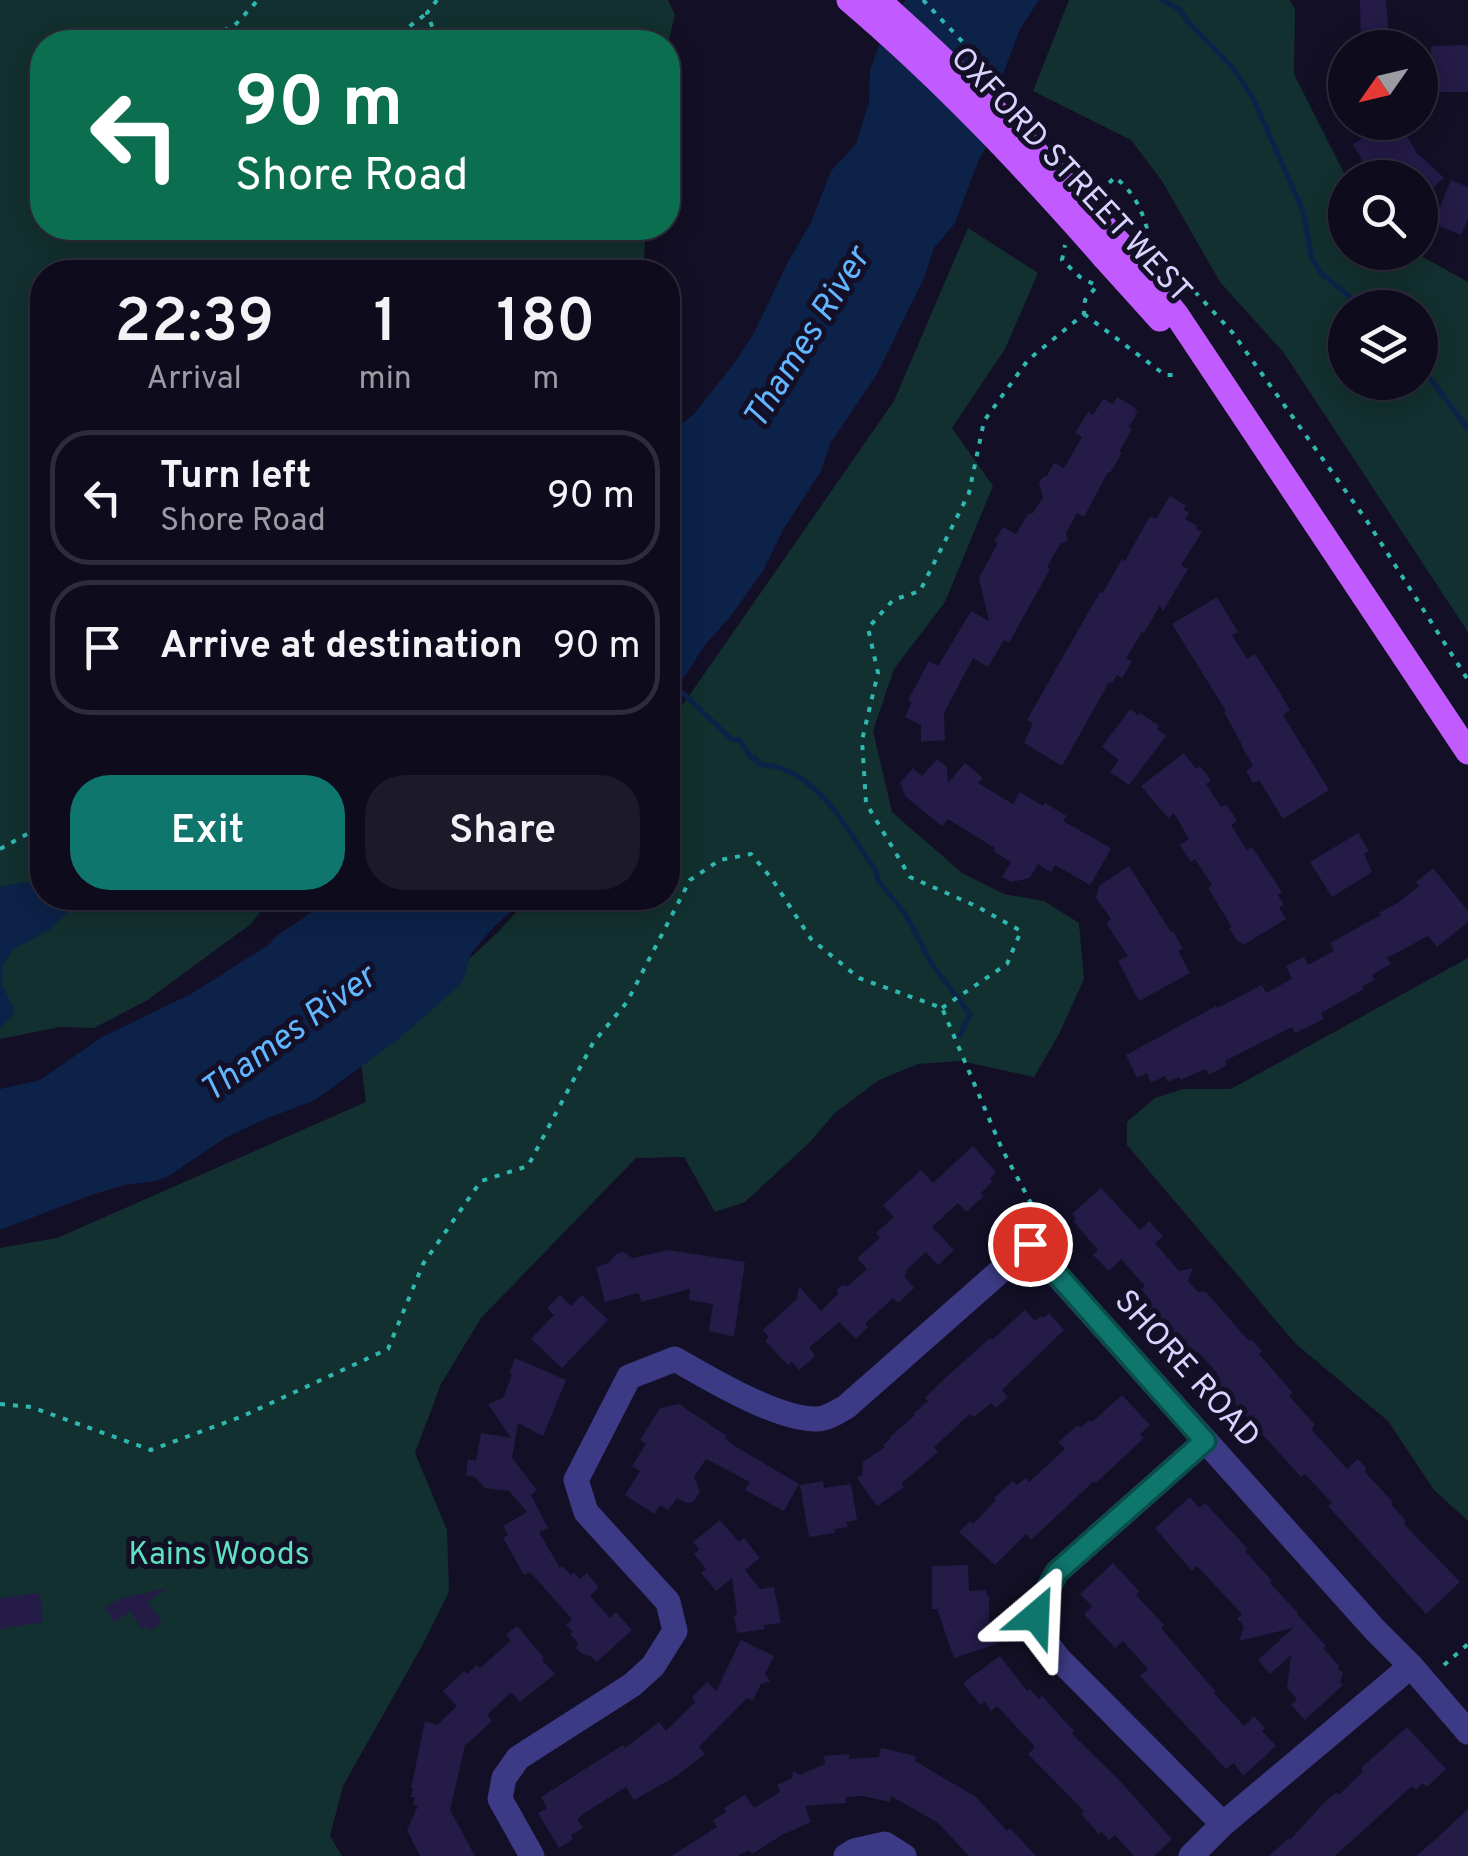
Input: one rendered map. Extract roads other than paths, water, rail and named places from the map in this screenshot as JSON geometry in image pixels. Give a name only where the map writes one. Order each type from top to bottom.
[{"type":"main road","name":"OXFORD STREET WEST","points":[[849,0],[956,97],[1049,194],[1112,250]]},
{"type":"main road","name":"OXFORD STREET WEST","points":[[878,0],[1018,132],[1237,404],[1468,752]]},
{"type":"street","name":"SHORE ROAD","points":[[532,1856],[500,1799],[504,1778],[518,1758],[632,1685],[653,1666],[675,1631],[668,1602],[586,1512],[576,1480],[629,1378],[675,1358],[786,1416],[822,1420],[846,1407],[1030,1244],[1468,1732]]},
{"type":"street","points":[[1205,1441],[1057,1572],[1036,1616],[1040,1634],[1058,1658],[1223,1824]]},
{"type":"street","points":[[1191,1856],[1223,1824],[1411,1666]]},
{"type":"street","points":[[846,1856],[885,1844],[904,1856]]},
{"type":"water","name":"Thames River","points":[[906,0],[1039,0],[1020,29],[1003,74],[1003,119],[979,159],[955,223],[934,248],[924,278],[877,374],[830,444],[821,471],[783,530],[763,571],[680,684],[680,425],[694,414],[754,333],[811,222],[831,171],[856,144],[869,102],[870,70],[888,20]]},
{"type":"water","points":[[30,883],[30,910],[69,910],[51,929],[14,949],[3,965],[2,985],[14,1008],[12,1017],[0,1028],[0,887]]},
{"type":"water","name":"Thames River","points":[[315,910],[512,910],[472,952],[462,983],[399,1039],[315,1100],[225,1138],[169,1176],[91,1195],[0,1230],[0,1089],[40,1080],[102,1037],[191,994]]},
{"type":"waterway","points":[[1161,0],[1179,9],[1233,68],[1253,98],[1303,211],[1312,259],[1321,273],[1342,290]]},
{"type":"waterway","points":[[1438,389],[1468,429]]},
{"type":"waterway","points":[[680,693],[731,739],[739,740],[752,759],[797,776],[824,798],[906,915],[931,963],[970,1014],[960,1035]]},
{"type":"park label","name":"Kains Woods","points":[[219,1556]]}]
